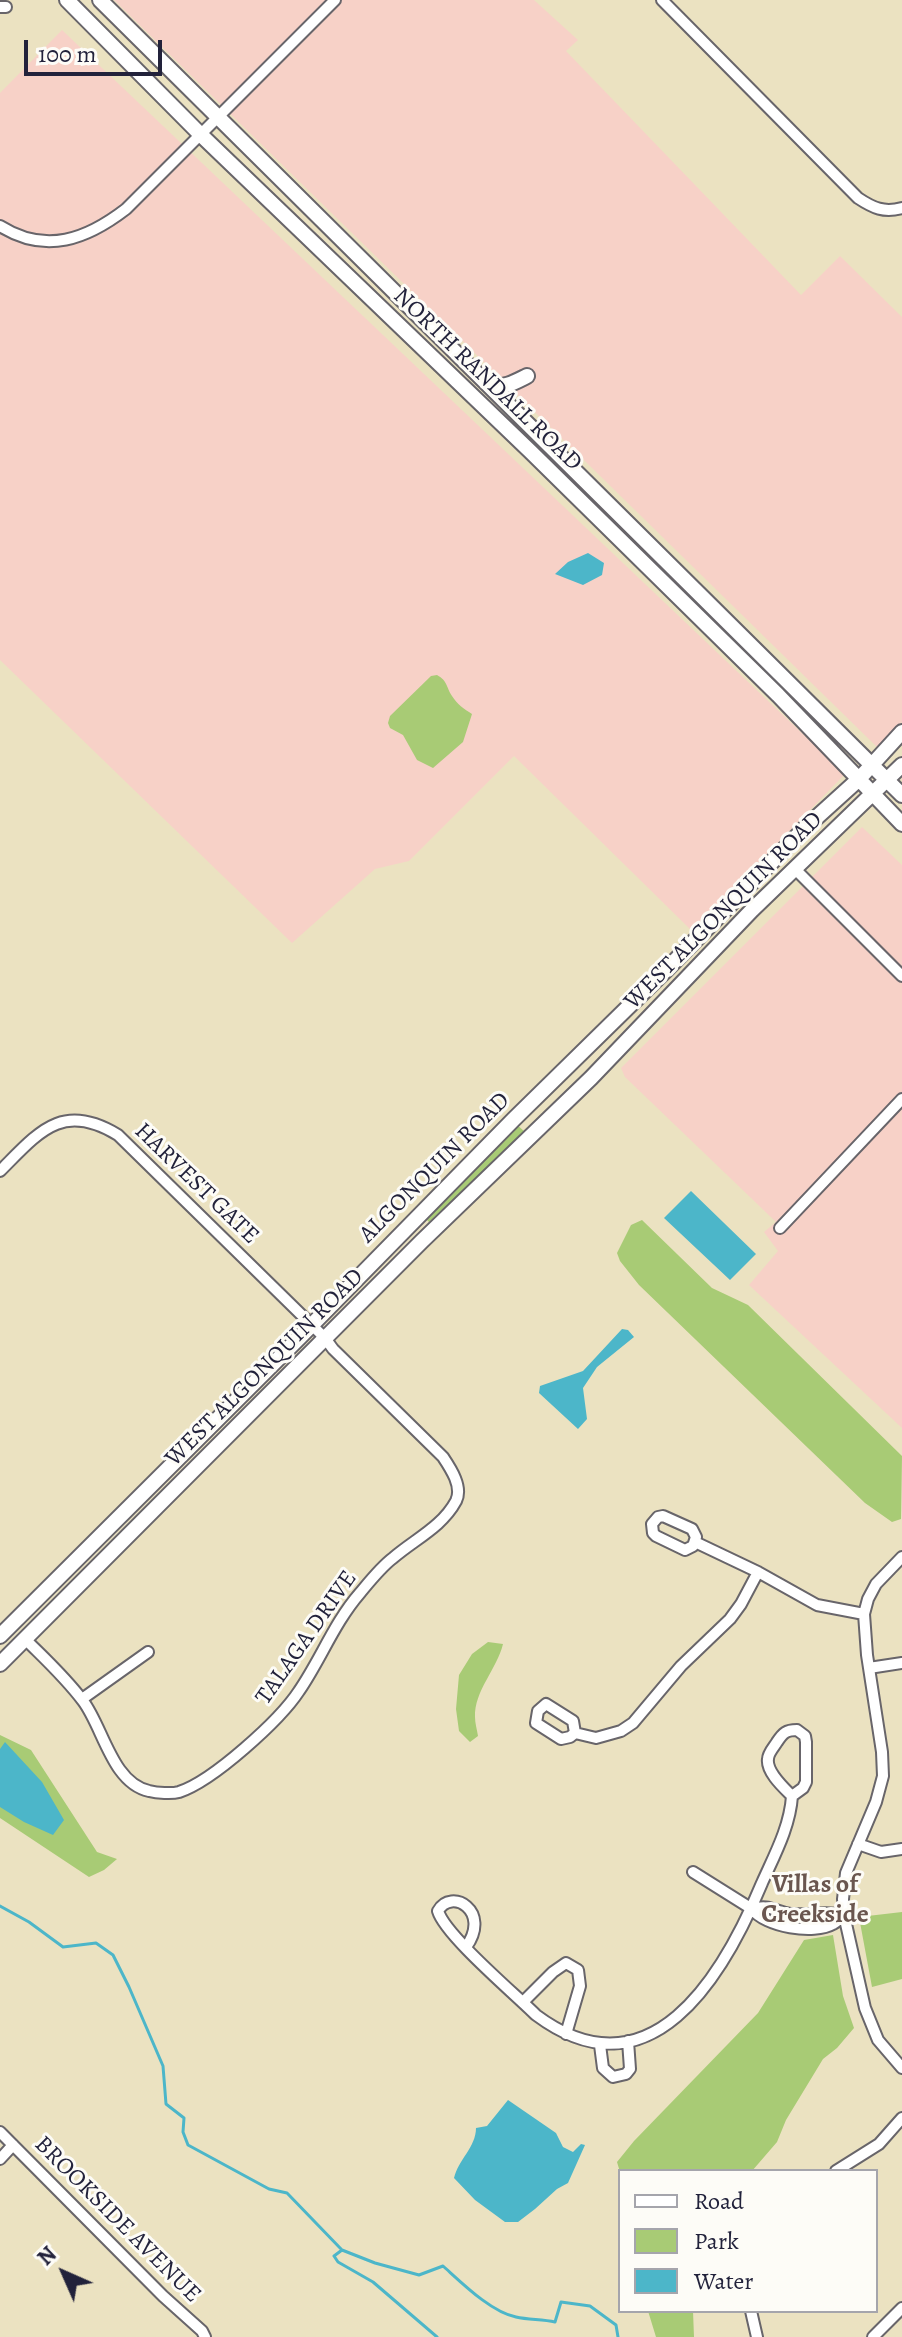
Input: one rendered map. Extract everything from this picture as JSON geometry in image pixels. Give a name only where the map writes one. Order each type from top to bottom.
[{"type":"main road","name":"NORTH RANDALL ROAD","points":[[67,0],[200,134],[778,695],[902,824]]},
{"type":"main road","name":"NORTH RANDALL ROAD","points":[[100,0],[902,795]]},
{"type":"main road","points":[[491,386],[501,387],[527,376]]},
{"type":"main road","name":"ALGONQUIN ROAD","points":[[0,1636],[796,837],[859,779],[902,732]]},
{"type":"main road","name":"WEST ALGONQUIN ROAD","points":[[0,1664],[422,1241],[591,1078],[794,868],[902,765]]},
{"type":"street","points":[[0,226],[26,237],[59,242],[86,235],[108,223],[126,209],[335,0]]},
{"type":"street","points":[[662,0],[858,198],[871,207],[885,211],[902,208]]},
{"type":"street","points":[[794,868],[902,976]]},
{"type":"street","points":[[780,1228],[902,1099]]},
{"type":"street","name":"HARVEST GATE","points":[[0,1171],[43,1130],[85,1119],[104,1126],[118,1135],[311,1325]]},
{"type":"street","name":"TALAGA DRIVE","points":[[25,1639],[54,1665],[91,1711],[119,1770],[147,1791],[178,1792],[231,1759],[269,1726],[298,1693],[336,1625],[358,1594],[391,1559],[443,1521],[458,1498],[457,1484],[443,1457],[311,1325]]},
{"type":"street","points":[[695,1542],[817,1605],[864,1614]]},
{"type":"street","points":[[902,1557],[876,1584],[864,1614],[884,1764],[876,1802],[846,1873],[843,1899],[865,2008],[878,2040],[902,2068]]},
{"type":"street","points":[[575,1733],[596,1738],[621,1731],[633,1723],[681,1666],[730,1619],[758,1572]]},
{"type":"street","points":[[82,1699],[148,1652]]},
{"type":"street","points":[[869,1668],[902,1663]]},
{"type":"street","points":[[466,1947],[475,1933],[473,1914],[457,1902],[450,1901],[438,1911],[441,1919],[466,1947],[548,2024],[566,2034],[600,2045],[628,2041],[657,2031],[684,2010],[728,1954],[752,1909],[785,1829],[792,1796],[803,1788],[807,1771],[805,1736],[797,1730],[785,1732],[767,1761],[770,1770],[792,1796]]},
{"type":"street","points":[[858,1844],[881,1852],[902,1849]]},
{"type":"street","points":[[693,1872],[752,1909],[758,1917],[773,1923],[799,1928],[832,1925],[844,1915]]},
{"type":"street","points":[[523,2002],[566,1963],[578,1970],[580,1986],[566,2034]]},
{"type":"street","points":[[600,2045],[603,2068],[613,2077],[619,2077],[630,2069],[628,2041]]},
{"type":"street","points":[[839,2169],[879,2144],[902,2118]]},
{"type":"street","name":"BROOKSIDE AVENUE","points":[[0,2132],[205,2337]]},
{"type":"street","points":[[0,2159],[13,2145]]},
{"type":"street","points":[[873,2337],[902,2308]]},
{"type":"street","points":[[751,2313],[757,2337]]},
{"type":"shaded area","points":[[114,0],[534,0],[578,40],[566,51],[801,295],[840,256],[902,317],[902,722],[877,747]]},
{"type":"shaded area","points":[[62,30],[845,774],[692,931],[514,756],[409,861],[375,869],[292,943],[0,660],[0,93]]},
{"type":"shaded area","points":[[862,827],[902,865],[902,1428],[749,1285],[778,1251],[764,1232],[776,1222],[625,1077],[621,1068]]},
{"type":"green space","points":[[437,675],[456,701],[472,714],[463,742],[433,768],[417,760],[403,735],[390,728],[388,723],[390,716],[431,676]]},
{"type":"green space","points":[[515,1123],[525,1132],[429,1222],[427,1220]]},
{"type":"green space","points":[[642,1220],[712,1288],[748,1305],[902,1456],[901,1519],[892,1522],[865,1503],[639,1285],[617,1253],[631,1225]]},
{"type":"green space","points":[[488,1642],[503,1644],[478,1698],[475,1717],[478,1736],[470,1742],[459,1731],[456,1709],[459,1675],[472,1654]]},
{"type":"green space","points":[[0,1735],[31,1750],[97,1852],[117,1859],[89,1877],[0,1818]]},
{"type":"green space","points":[[902,1912],[902,1979],[872,1987],[859,1917]]},
{"type":"green space","points":[[833,1935],[843,1996],[854,2028],[823,2059],[786,2120],[777,2142],[754,2169],[619,2169],[617,2162],[634,2141],[758,2013],[804,1940]]},
{"type":"green space","points":[[649,2313],[693,2313],[694,2337],[656,2337]]},
{"type":"water","points":[[588,553],[604,563],[602,575],[583,585],[555,574],[568,562]]},
{"type":"water","points":[[691,1191],[756,1254],[730,1280],[664,1218]]},
{"type":"water","points":[[622,1329],[628,1330],[634,1337],[597,1367],[583,1388],[587,1419],[578,1429],[539,1393],[540,1386],[583,1371]]},
{"type":"water","points":[[5,1742],[42,1782],[64,1820],[53,1835],[0,1807],[0,1749]]},
{"type":"water","points":[[508,2100],[556,2133],[563,2147],[573,2152],[581,2144],[585,2145],[568,2183],[518,2222],[505,2222],[475,2200],[454,2178],[473,2141],[476,2128],[487,2126]]},
{"type":"waterway","points":[[0,1906],[29,1922],[63,1947],[96,1943],[113,1955],[163,2066],[166,2104],[184,2118],[183,2132],[188,2145],[269,2189],[287,2193],[342,2250],[419,2275],[443,2266],[487,2303],[516,2317],[555,2322],[561,2302],[590,2306],[616,2325],[618,2337]]},
{"type":"waterway","points":[[342,2250],[334,2256],[338,2262],[373,2282],[437,2337]]},
{"type":"district","name":"Villas of Creekside","points":[[815,1901]]}]
